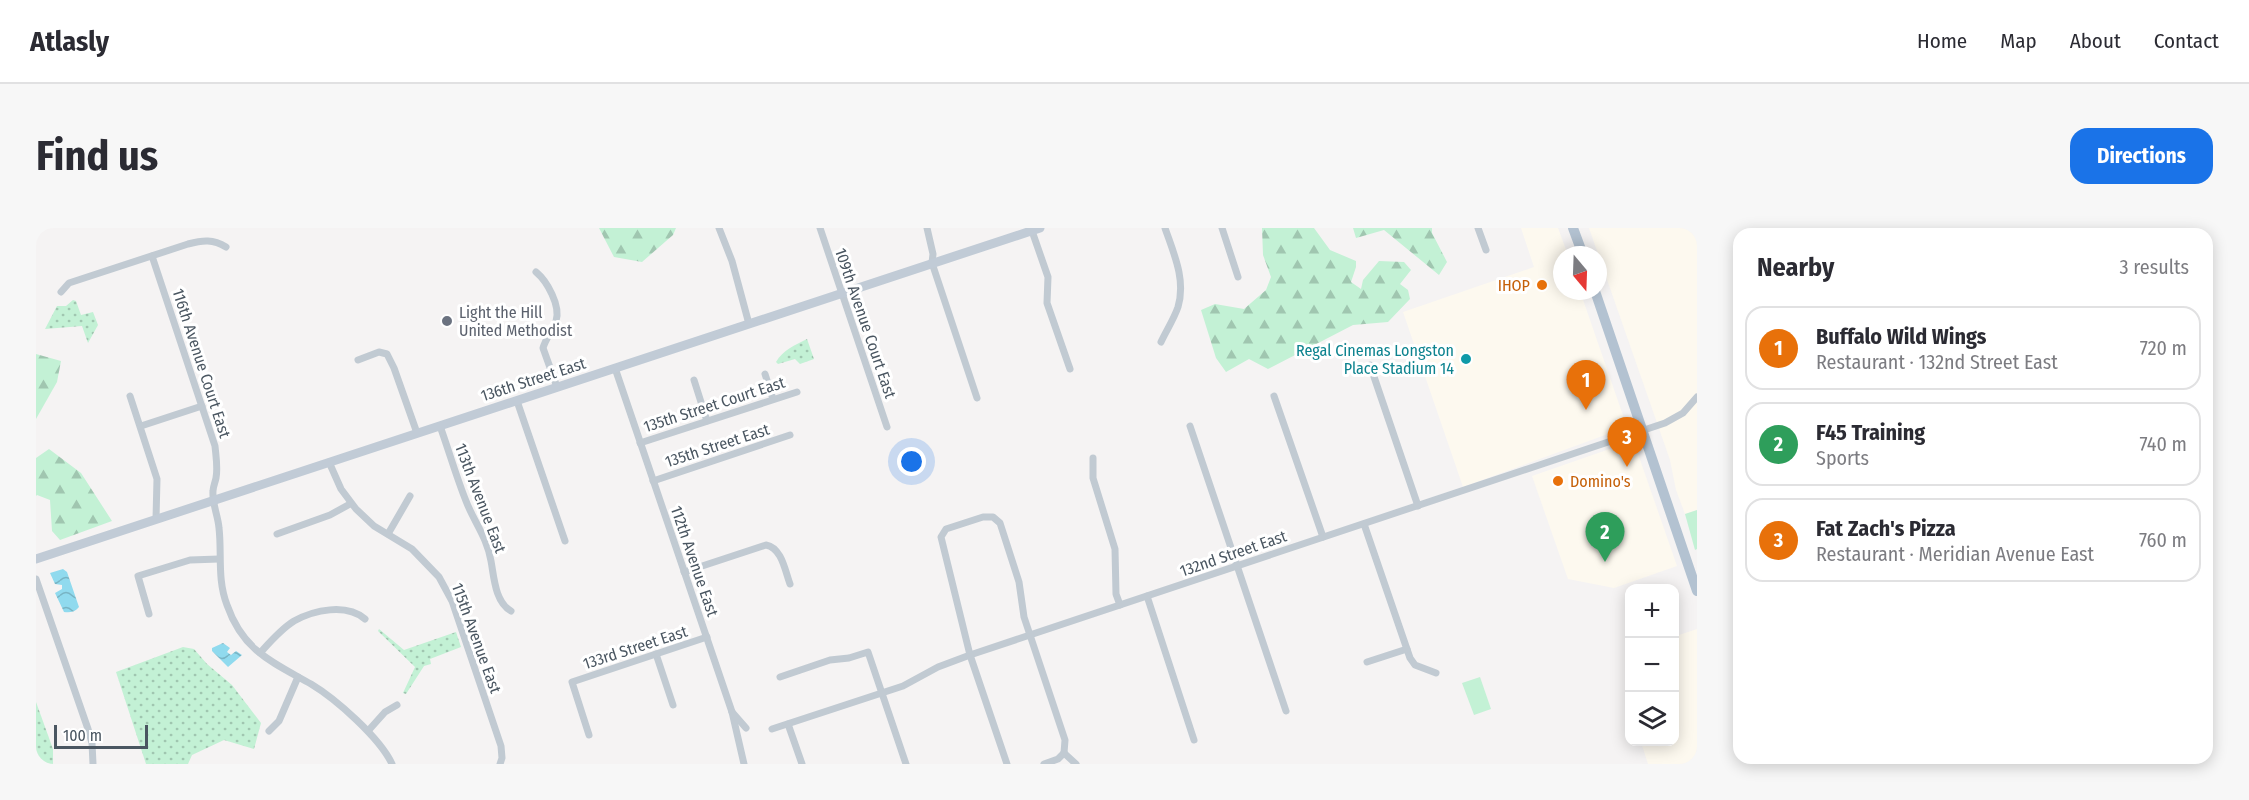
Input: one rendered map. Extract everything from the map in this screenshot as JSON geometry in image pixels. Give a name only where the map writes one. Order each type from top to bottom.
[{"type":"main road","points":[[1573,228],[1580,246]]},
{"type":"main road","points":[[1598,300],[1697,591]]},
{"type":"street","points":[[719,228],[732,261],[749,324]]},
{"type":"street","name":"109th Avenue Court East","points":[[820,228],[887,427]]},
{"type":"street","points":[[927,228],[933,254],[932,263],[977,398]]},
{"type":"street","points":[[1161,342],[1178,308],[1181,287],[1178,266],[1165,228]]},
{"type":"street","points":[[1222,228],[1238,277]]},
{"type":"street","points":[[1478,228],[1486,250]]},
{"type":"street","points":[[1029,230],[1048,277],[1047,303],[1070,369]]},
{"type":"street","name":"136th Street East","points":[[36,559],[1029,230]]},
{"type":"street","points":[[61,292],[69,283],[198,241],[217,241],[226,247]]},
{"type":"street","name":"116th Avenue Court East","points":[[152,255],[215,446],[217,468],[213,500],[219,525],[219,559],[223,592],[231,615],[246,639],[260,653],[273,664],[325,694],[368,731],[382,747],[392,764]]},
{"type":"street","points":[[536,272],[550,290],[556,313],[556,321],[543,348],[557,387]]},
{"type":"street","points":[[358,360],[379,352],[387,354],[417,433]]},
{"type":"street","points":[[1370,365],[1418,506]]},
{"type":"street","name":"112th Avenue East","points":[[615,368],[732,712],[744,764]]},
{"type":"street","points":[[765,374],[773,399]]},
{"type":"street","points":[[694,380],[707,421]]},
{"type":"street","name":"135th Street Court East","points":[[640,443],[797,392]]},
{"type":"street","points":[[130,396],[157,479],[156,519]]},
{"type":"street","points":[[1274,396],[1323,537]]},
{"type":"street","name":"132nd Street East","points":[[772,729],[903,686],[938,667],[970,655],[1675,419],[1697,397]]},
{"type":"street","points":[[517,401],[565,541]]},
{"type":"street","points":[[141,426],[202,406]]},
{"type":"street","name":"113th Avenue East","points":[[440,426],[466,501],[484,535],[495,583],[506,608],[511,610]]},
{"type":"street","points":[[1190,426],[1286,711]]},
{"type":"street","name":"135th Street East","points":[[653,481],[790,435]]},
{"type":"street","points":[[1093,458],[1093,478],[1115,549],[1116,594],[1120,605]]},
{"type":"street","name":"115th Avenue East","points":[[329,462],[350,504],[369,522],[407,545],[423,558],[445,588],[501,746],[500,763]]},
{"type":"street","points":[[388,534],[410,496]]},
{"type":"street","points":[[277,534],[350,504]]},
{"type":"street","points":[[1007,764],[970,655],[941,537],[946,529],[983,517],[993,517],[1000,523],[1016,570],[1022,610],[1065,740],[1064,753],[1060,758],[1044,764]]},
{"type":"street","points":[[1364,524],[1411,660],[1419,667],[1436,673]]},
{"type":"street","points":[[684,572],[766,545],[774,547],[779,554],[790,584]]},
{"type":"street","points":[[149,614],[138,576],[190,560],[219,559]]},
{"type":"street","points":[[36,579],[88,729],[92,743],[93,764]]},
{"type":"street","points":[[1147,596],[1194,740]]},
{"type":"street","points":[[260,653],[286,627],[311,615],[332,610],[346,610],[356,612],[365,619]]},
{"type":"street","name":"133rd Street East","points":[[590,735],[572,682],[707,637]]},
{"type":"street","points":[[1367,662],[1407,649]]},
{"type":"street","points":[[780,677],[830,660],[849,658],[868,652],[906,764]]},
{"type":"street","points":[[656,654],[673,705]]},
{"type":"street","points":[[269,731],[279,721],[298,678]]},
{"type":"street","points":[[368,731],[385,712],[397,705]]},
{"type":"street","points":[[732,712],[746,728]]},
{"type":"street","points":[[788,724],[801,764]]},
{"type":"street","points":[[1064,753],[1076,764]]},
{"type":"shaded area","points":[[1521,228],[1558,228],[1565,246],[1553,246],[1553,300],[1583,300],[1627,427],[1463,487],[1403,312],[1534,267]]},
{"type":"shaded area","points":[[1589,228],[1697,228],[1697,510],[1685,514],[1676,490],[1670,460],[1607,280],[1607,246],[1595,246]]},
{"type":"shaded area","points":[[1624,444],[1631,446],[1637,451],[1677,566],[1614,588],[1568,579],[1532,476]]},
{"type":"shaded area","points":[[1697,629],[1697,764],[1648,764],[1642,746],[1679,746],[1679,635]]},
{"type":"green space","points":[[599,228],[676,228],[673,235],[642,262],[614,257]]},
{"type":"green space","points":[[1262,228],[1314,228],[1330,250],[1356,261],[1351,282],[1361,289],[1363,280],[1379,261],[1404,262],[1411,270],[1400,284],[1408,290],[1410,299],[1388,322],[1353,325],[1268,369],[1249,359],[1226,372],[1216,358],[1201,310],[1215,304],[1244,309],[1266,290],[1271,277],[1263,255]]},
{"type":"green space","points":[[1353,228],[1432,228],[1432,233],[1447,262],[1439,275],[1384,230],[1356,238]]},
{"type":"green space","points":[[73,300],[76,301],[81,315],[93,312],[98,325],[88,343],[82,326],[45,329],[57,306],[66,306]]},
{"type":"green space","points":[[807,339],[814,359],[800,364],[795,359],[778,364],[776,362],[786,351]]},
{"type":"green space","points":[[36,354],[61,361],[57,382],[36,419]]},
{"type":"green space","points":[[49,449],[81,473],[112,521],[60,540],[52,531],[50,500],[36,496],[36,458]]},
{"type":"green space","points":[[1697,510],[1697,549],[1695,550],[1685,514]]},
{"type":"green space","points":[[379,629],[404,650],[456,632],[461,647],[430,659],[431,664],[424,666],[406,694],[403,693],[415,667],[378,631]]},
{"type":"green space","points":[[183,647],[194,649],[207,664],[232,685],[261,723],[254,749],[224,740],[192,755],[188,764],[146,764],[116,672]]},
{"type":"green space","points":[[1480,677],[1491,709],[1474,715],[1462,683]]},
{"type":"green space","points":[[36,702],[53,749],[53,764],[36,764]]},
{"type":"water","points":[[63,569],[67,572],[79,607],[70,612],[64,612],[55,593],[62,589],[62,585],[55,584],[50,573]]},
{"type":"water","points":[[223,643],[230,648],[227,652],[231,655],[236,651],[242,655],[228,667],[212,651],[212,648]]},
{"type":"place","name":"IHOP","points":[[1542,285]]},
{"type":"place","name":"Light the Hill United Methodist","points":[[447,321]]},
{"type":"place","name":"Regal Cinemas Longston Place Stadium 14","points":[[1466,359]]},
{"type":"place","name":"Buffalo Wild Wings","points":[[1586,410]]},
{"type":"place","name":"Fat Zach's Pizza","points":[[1627,467]]},
{"type":"place","name":"Domino's","points":[[1558,481]]},
{"type":"place","name":"F45 Training","points":[[1605,562]]}]
